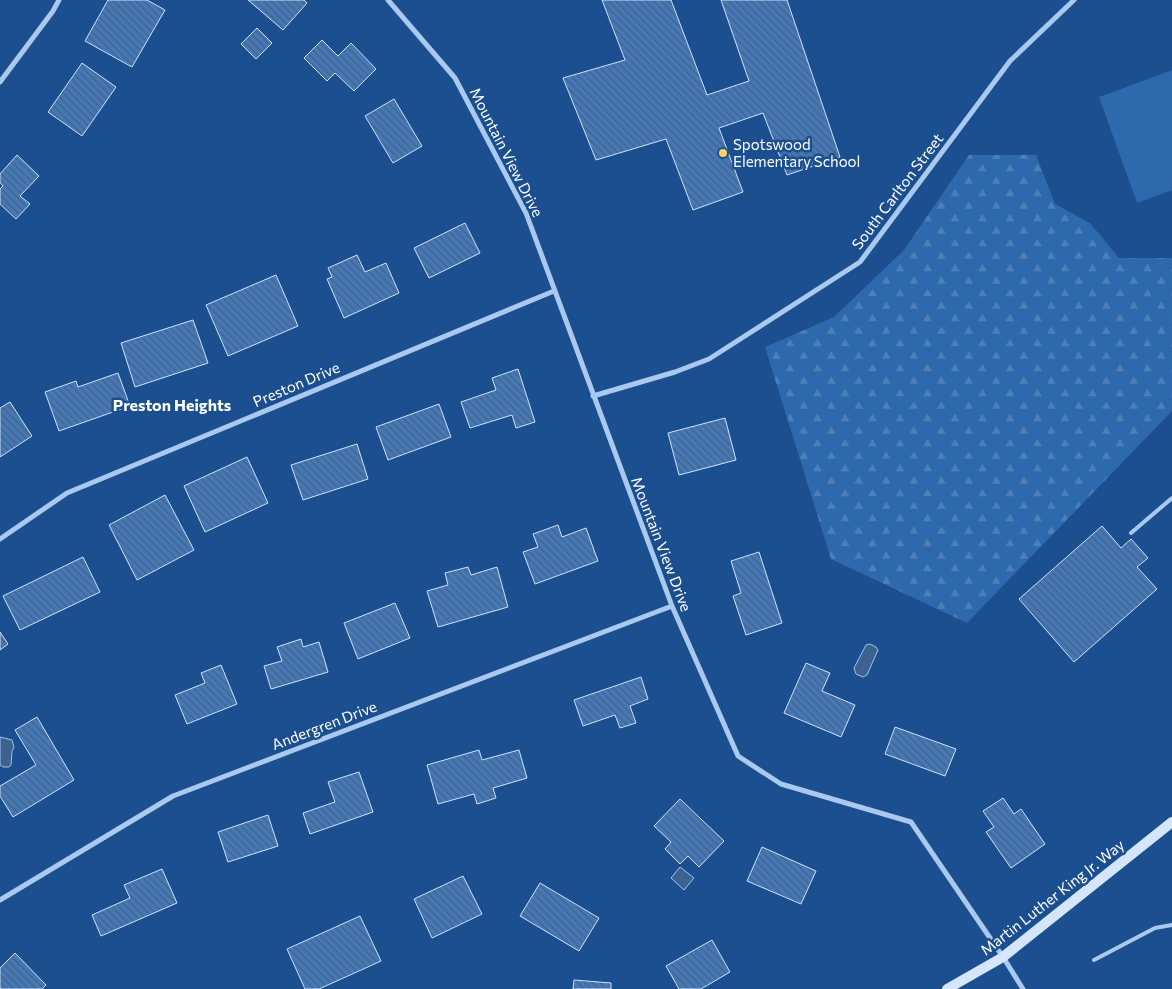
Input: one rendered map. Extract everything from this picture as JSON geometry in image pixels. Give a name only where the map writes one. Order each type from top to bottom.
[{"type":"main road","name":"Martin Luther King Jr. Way","points":[[947,989],[1003,957],[1172,822]]},
{"type":"street","points":[[0,82],[53,11],[59,0]]},
{"type":"street","name":"Mountain View Drive","points":[[388,0],[456,78],[526,214],[672,606],[738,756],[781,784],[911,822],[1023,989]]},
{"type":"street","name":"South Carlton Street","points":[[593,396],[675,372],[709,359],[860,262],[1010,61],[1074,0]]},
{"type":"street","name":"Preston Drive","points":[[0,539],[67,493],[554,291]]},
{"type":"street","name":"Andergren Drive","points":[[0,900],[172,796],[672,606]]},
{"type":"lane","points":[[1132,533],[1172,498]]},
{"type":"lane","points":[[1094,960],[1155,928],[1172,925]]},
{"type":"green space","points":[[1172,70],[1172,190],[1137,203],[1099,97]]},
{"type":"green space","points":[[969,155],[1036,155],[1055,204],[1090,223],[1119,258],[1172,258],[1172,411],[967,623],[831,559],[765,347],[834,317],[904,250]]},
{"type":"shaded area","points":[[870,644],[878,650],[867,675],[863,677],[856,674],[854,668],[866,645]]},
{"type":"shaded area","points":[[0,737],[12,740],[14,747],[9,767],[0,765]]},
{"type":"shaded area","points":[[680,867],[694,878],[684,890],[671,878]]},
{"type":"building","points":[[108,0],[147,0],[165,10],[132,67],[85,41]]},
{"type":"building","points":[[248,0],[304,0],[307,3],[283,30]]},
{"type":"building","name":"Spotswood Elementary School","points":[[602,0],[671,0],[707,95],[749,81],[721,0],[787,0],[840,157],[787,175],[763,113],[719,128],[743,192],[693,210],[666,139],[596,160],[563,78],[625,60]]},
{"type":"building","points":[[257,28],[272,43],[256,59],[241,44]]},
{"type":"building","points":[[322,40],[338,56],[351,43],[376,69],[354,91],[335,73],[327,81],[304,58]]},
{"type":"building","points":[[82,63],[116,87],[82,136],[48,112]]},
{"type":"building","points":[[394,99],[422,146],[393,163],[365,116]]},
{"type":"building","points":[[17,155],[39,176],[20,196],[30,204],[16,219],[0,204],[0,189],[3,186],[0,182],[0,174]]},
{"type":"building","points":[[465,223],[480,253],[429,278],[414,248]]},
{"type":"building","points":[[357,255],[365,272],[386,263],[399,293],[344,318],[327,279],[332,277],[328,268]]},
{"type":"building","points":[[276,275],[298,326],[228,356],[206,305]]},
{"type":"building","points":[[193,320],[208,363],[135,387],[121,343]]},
{"type":"building","points":[[518,369],[535,422],[516,428],[512,415],[470,428],[461,402],[496,390],[492,378]]},
{"type":"building","points":[[118,373],[130,406],[59,431],[45,392],[76,381],[78,387]]},
{"type":"building","points":[[10,402],[32,436],[0,457],[0,408]]},
{"type":"building","points":[[439,404],[451,437],[388,460],[376,427]]},
{"type":"building","points":[[725,418],[736,460],[679,475],[668,433]]},
{"type":"building","points":[[357,444],[368,479],[303,500],[291,465]]},
{"type":"building","points":[[247,457],[268,503],[205,532],[184,486]]},
{"type":"building","points":[[165,495],[194,550],[137,580],[109,525]]},
{"type":"building","points":[[558,525],[562,537],[586,528],[598,561],[535,584],[523,552],[538,547],[533,534]]},
{"type":"building","points":[[1102,526],[1121,548],[1131,539],[1148,558],[1137,567],[1157,589],[1074,662],[1019,599]]},
{"type":"building","points":[[759,552],[782,623],[746,635],[733,596],[741,593],[731,561]]},
{"type":"building","points":[[83,557],[100,592],[20,630],[3,596]]},
{"type":"building","points":[[468,567],[471,575],[497,567],[508,607],[438,627],[427,591],[448,585],[445,573]]},
{"type":"building","points":[[395,603],[410,638],[358,659],[344,623]]},
{"type":"building","points":[[0,632],[8,644],[0,650]]},
{"type":"building","points":[[301,639],[303,647],[319,642],[328,672],[271,689],[264,666],[282,661],[277,647]]},
{"type":"building","points":[[806,663],[830,673],[822,691],[855,705],[841,737],[784,713]]},
{"type":"building","points":[[221,665],[237,704],[187,724],[175,695],[205,683],[201,673]]},
{"type":"building","points":[[641,677],[648,699],[630,706],[636,723],[620,728],[615,715],[583,726],[574,700]]},
{"type":"building","points":[[37,717],[74,780],[13,817],[0,796],[0,786],[36,765],[15,730]]},
{"type":"building","points":[[895,727],[956,749],[945,776],[885,754]]},
{"type":"building","points":[[479,750],[482,760],[519,750],[527,778],[493,788],[496,798],[477,804],[474,794],[438,804],[427,765]]},
{"type":"building","points":[[359,772],[373,812],[310,834],[303,813],[335,802],[328,782]]},
{"type":"building","points":[[1003,798],[1014,814],[1021,809],[1045,844],[1011,868],[986,832],[994,827],[983,811]]},
{"type":"building","points":[[680,799],[724,841],[699,867],[688,856],[680,864],[665,849],[671,842],[654,826]]},
{"type":"building","points":[[268,815],[278,846],[228,862],[218,832]]},
{"type":"building","points":[[762,847],[816,871],[801,904],[747,881]]},
{"type":"building","points":[[162,869],[177,903],[101,936],[92,915],[130,898],[124,885]]},
{"type":"building","points":[[463,876],[482,914],[432,938],[414,899]]},
{"type":"building","points":[[540,883],[599,918],[579,951],[520,916]]},
{"type":"building","points":[[360,916],[381,961],[319,989],[305,989],[287,949]]},
{"type":"building","points":[[712,940],[730,972],[701,989],[679,989],[666,966]]},
{"type":"building","points":[[15,953],[46,985],[42,989],[0,989],[0,968]]},
{"type":"building","points":[[574,980],[611,983],[611,989],[573,989]]},
{"type":"place","name":"Spotswood Elementary School","points":[[723,153]]},
{"type":"district","name":"Preston Heights","points":[[172,404]]}]
